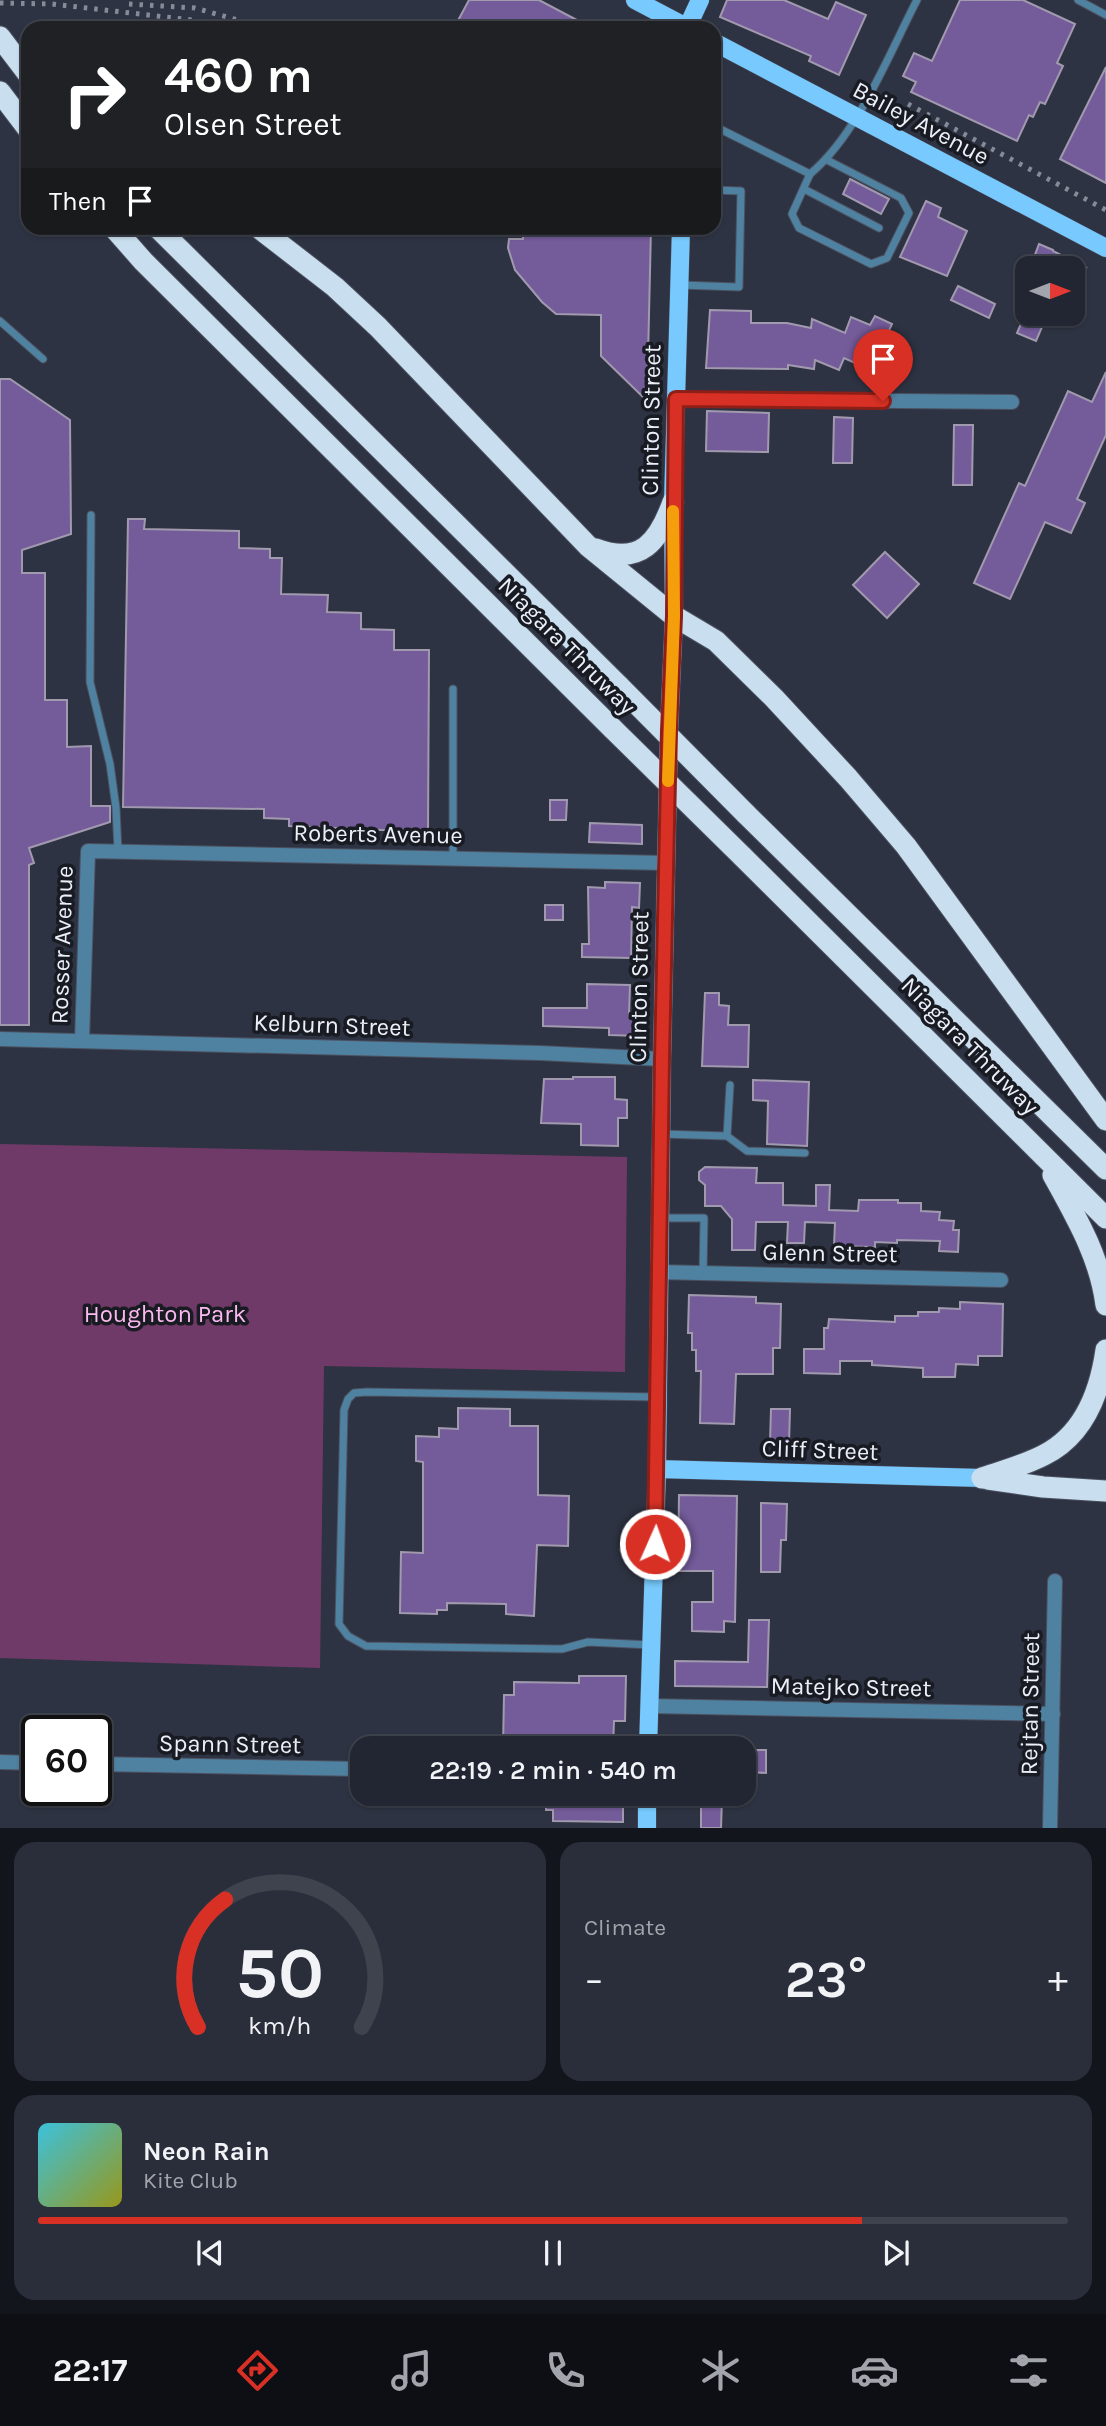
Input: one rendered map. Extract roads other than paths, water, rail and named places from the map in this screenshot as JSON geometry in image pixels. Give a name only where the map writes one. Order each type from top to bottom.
[{"type":"highway","points":[[3,41],[21,58]]},
{"type":"highway","points":[[3,41],[21,65]]},
{"type":"highway","points":[[0,92],[21,120]]},
{"type":"highway","name":"Niagara Thruway","points":[[120,235],[143,261],[1106,1218]]},
{"type":"highway","name":"Niagara Thruway","points":[[165,235],[1106,1169]]},
{"type":"highway","points":[[268,235],[335,288],[378,327],[588,546],[674,616],[716,641],[774,698],[906,846],[1106,1121]]},
{"type":"highway","points":[[588,546],[609,554],[631,554],[654,542],[673,502]]},
{"type":"highway","points":[[1044,1157],[1096,1258],[1106,1305]]},
{"type":"highway","points":[[982,1478],[1046,1455],[1075,1430],[1094,1402],[1106,1350]]},
{"type":"highway","points":[[982,1478],[1043,1487],[1106,1490]]},
{"type":"main road","points":[[635,0],[674,21]]},
{"type":"main road","points":[[690,21],[701,0]]},
{"type":"main road","name":"Bailey Avenue","points":[[721,46],[1106,248]]},
{"type":"main road","name":"Clinton Street","points":[[648,1736],[657,1469],[660,1134],[681,235]]},
{"type":"main road","name":"Cliff Street","points":[[657,1469],[982,1478]]},
{"type":"main road","points":[[647,1828],[648,1806]]},
{"type":"street","points":[[676,399],[1012,402]]},
{"type":"street","name":"Roberts Avenue","points":[[88,851],[666,863]]},
{"type":"street","name":"Rosser Avenue","points":[[82,1041],[88,851]]},
{"type":"street","name":"Kelburn Street","points":[[0,1040],[540,1053],[662,1059]]},
{"type":"street","name":"Glenn Street","points":[[658,1272],[1001,1280]]},
{"type":"street","name":"Rejtan Street","points":[[1050,1828],[1055,1581]]},
{"type":"street","name":"Matejko Street","points":[[649,1706],[1052,1714]]},
{"type":"street","points":[[0,1762],[21,1763]]},
{"type":"street","name":"Spann Street","points":[[112,1764],[350,1769]]},
{"type":"lane","points":[[827,160],[901,198],[909,213],[887,258],[871,264],[799,228],[792,214],[810,174],[827,160],[857,117],[917,0]]},
{"type":"lane","points":[[1083,1],[1106,15]]},
{"type":"lane","points":[[721,130],[810,174]]},
{"type":"lane","points":[[804,189],[879,228]]},
{"type":"lane","points":[[679,285],[739,287],[741,191],[721,190]]},
{"type":"lane","points":[[0,321],[43,359]]},
{"type":"lane","points":[[91,515],[90,682],[110,764],[118,852]]},
{"type":"lane","points":[[453,689],[453,859]]},
{"type":"lane","points":[[727,1136],[730,1085]]},
{"type":"lane","points":[[660,1134],[727,1136],[747,1151],[805,1153]]},
{"type":"lane","points":[[659,1218],[704,1218],[703,1273]]},
{"type":"lane","points":[[651,1645],[588,1642],[562,1649],[366,1646],[348,1636],[339,1623],[343,1423],[344,1410],[354,1392],[657,1397]]},
{"type":"railway","points":[[0,3],[52,4],[195,21]]},
{"type":"railway","points":[[129,4],[195,8],[241,21]]},
{"type":"railway","points":[[908,104],[1106,210]]},
{"type":"park label","name":"Houghton Park","points":[[165,1314]]}]
